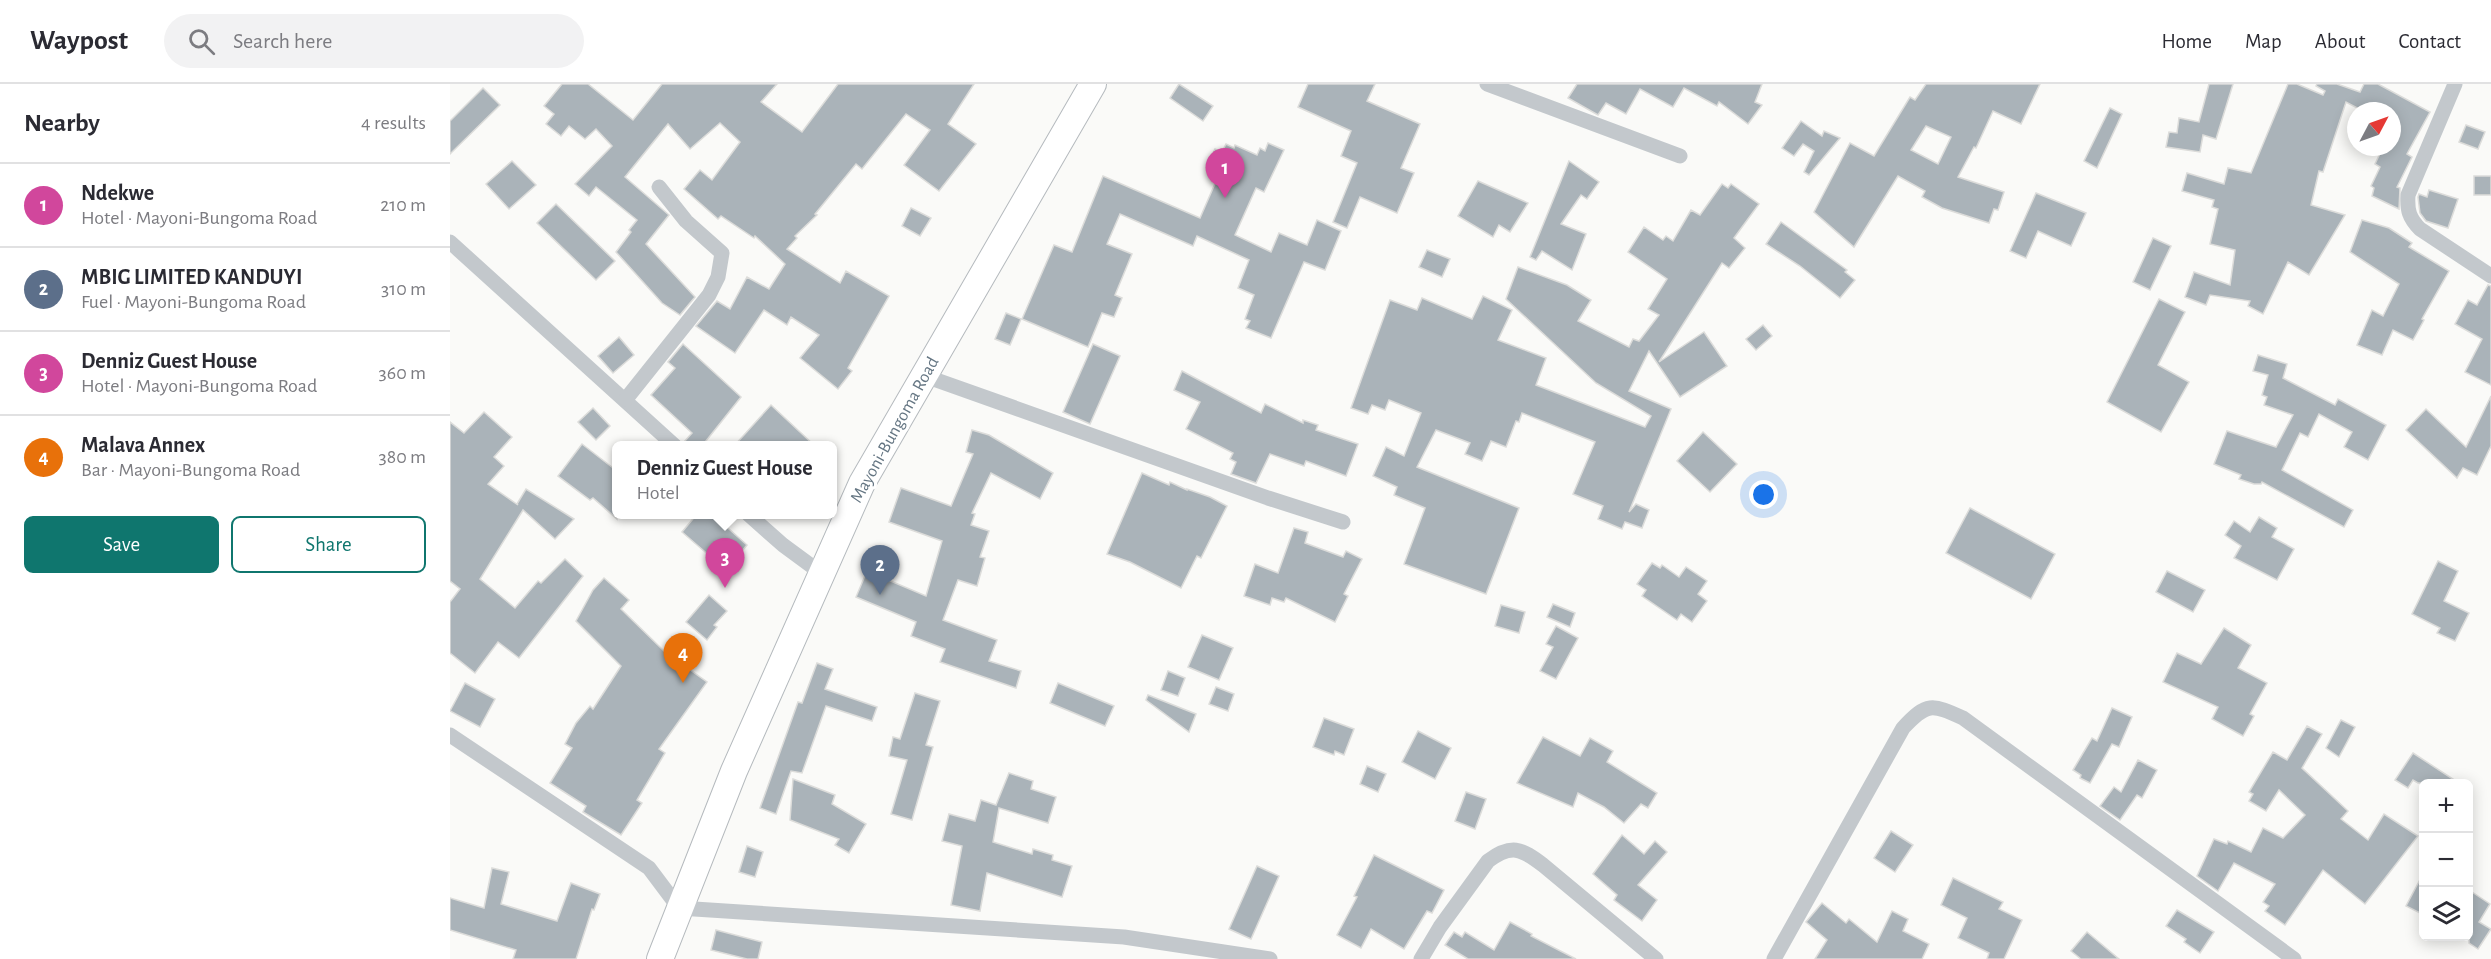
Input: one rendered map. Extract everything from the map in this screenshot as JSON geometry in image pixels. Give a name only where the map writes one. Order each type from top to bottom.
[{"type":"main road","name":"Mayoni-Bungoma Road","points":[[660,959],[734,771],[862,483],[1094,84]]},
{"type":"street","points":[[1488,84],[1680,156]]},
{"type":"street","points":[[2455,84],[2408,195],[2407,208],[2411,220],[2420,229],[2491,276]]},
{"type":"street","points":[[626,399],[709,295],[718,277],[722,252],[686,221],[658,187]]},
{"type":"street","points":[[450,242],[670,441]]},
{"type":"street","points":[[924,376],[1268,498],[1343,522]]},
{"type":"street","points":[[754,519],[783,545],[821,573]]},
{"type":"street","points":[[1774,959],[1903,728],[1920,710],[1940,707],[1964,718],[2294,959]]},
{"type":"street","points":[[450,735],[649,868],[679,908],[1124,938],[1270,959]]},
{"type":"street","points":[[1421,959],[1440,927],[1488,861],[1498,853],[1517,849],[1529,854],[1543,865],[1656,959]]},
{"type":"building","points":[[562,84],[588,84],[633,120],[662,84],[777,84],[761,102],[802,132],[838,84],[974,84],[948,124],[976,144],[939,191],[904,165],[930,130],[906,114],[862,169],[856,164],[815,214],[817,215],[795,236],[797,238],[787,249],[840,283],[846,271],[889,296],[848,368],[852,371],[838,389],[800,358],[819,335],[791,317],[787,325],[764,310],[735,353],[696,326],[717,301],[730,309],[747,277],[769,289],[785,264],[755,236],[754,238],[721,216],[718,219],[684,189],[700,170],[712,180],[740,142],[720,123],[690,149],[668,124],[625,177],[669,215],[646,244],[695,297],[680,315],[662,303],[616,252],[637,220],[596,187],[589,196],[575,184],[612,146],[596,129],[585,139],[569,126],[561,136],[546,124],[554,114],[544,106]]},
{"type":"building","points":[[1179,84],[1213,106],[1203,121],[1170,98]]},
{"type":"building","points":[[1308,84],[1375,84],[1367,101],[1420,124],[1401,168],[1414,173],[1397,213],[1360,197],[1347,228],[1333,222],[1357,163],[1341,156],[1351,131],[1298,107]]},
{"type":"building","points":[[1577,84],[1762,84],[1755,102],[1762,105],[1748,124],[1719,102],[1717,106],[1684,88],[1673,107],[1640,89],[1626,114],[1606,103],[1598,115],[1568,98]]},
{"type":"building","points":[[1926,84],[2040,84],[2021,124],[1993,111],[1976,148],[1974,147],[1958,177],[2004,192],[1998,210],[1994,209],[1989,223],[1942,208],[1922,197],[1925,191],[1898,176],[1854,247],[1814,212],[1850,143],[1874,156],[1910,97],[1915,100]],"holes":[[[1926,126],[1951,137],[1938,164],[1911,150]]]},
{"type":"building","points":[[2209,84],[2233,84],[2216,139],[2203,135],[2200,152],[2166,147],[2169,132],[2177,133],[2179,118],[2199,122]]},
{"type":"building","points":[[2288,84],[2297,84],[2323,95],[2325,91],[2316,86],[2317,84],[2337,84],[2360,92],[2364,84],[2378,84],[2430,112],[2407,154],[2412,157],[2397,187],[2400,188],[2399,209],[2372,196],[2374,188],[2371,186],[2380,167],[2375,164],[2379,156],[2401,156],[2401,102],[2346,102],[2323,172],[2319,171],[2311,205],[2345,215],[2309,275],[2288,262],[2263,314],[2248,306],[2250,301],[2210,295],[2206,305],[2185,297],[2194,272],[2230,285],[2235,250],[2210,244],[2218,209],[2212,207],[2214,200],[2182,191],[2187,173],[2224,184],[2228,168],[2251,173]]},
{"type":"building","points":[[483,88],[500,105],[450,154],[450,121]]},
{"type":"building","points":[[2110,108],[2122,114],[2097,168],[2084,161]]},
{"type":"building","points":[[1801,121],[1822,136],[1824,131],[1840,138],[1809,175],[1804,172],[1814,151],[1803,144],[1794,156],[1782,148]]},
{"type":"building","points":[[2466,125],[2485,132],[2478,149],[2459,142]]},
{"type":"building","points":[[1268,143],[1284,150],[1264,192],[1256,188],[1235,235],[1271,252],[1279,233],[1307,245],[1317,220],[1341,231],[1325,270],[1304,262],[1271,338],[1246,328],[1250,321],[1245,319],[1254,295],[1238,288],[1249,260],[1197,236],[1193,246],[1120,214],[1107,244],[1132,254],[1115,295],[1122,298],[1114,317],[1102,313],[1088,347],[1022,319],[1054,245],[1072,252],[1103,176],[1200,218],[1220,172],[1207,166],[1215,149],[1222,152],[1226,144],[1234,148],[1235,145],[1257,155],[1260,148],[1265,151]]},
{"type":"building","points":[[512,161],[536,185],[509,209],[486,184]]},
{"type":"building","points":[[1569,161],[1599,182],[1587,199],[1581,195],[1561,224],[1586,234],[1572,270],[1542,251],[1536,260],[1530,257]]},
{"type":"building","points":[[2474,176],[2491,176],[2491,195],[2474,195]]},
{"type":"building","points":[[1478,181],[1528,203],[1510,232],[1499,225],[1493,237],[1458,216]]},
{"type":"building","points":[[1722,184],[1728,188],[1731,184],[1759,204],[1734,238],[1745,248],[1729,268],[1722,263],[1659,362],[1704,332],[1727,366],[1680,397],[1649,351],[1629,391],[1671,409],[1629,512],[1636,504],[1649,510],[1642,528],[1625,522],[1622,529],[1598,519],[1603,506],[1573,494],[1595,442],[1522,413],[1519,422],[1516,421],[1506,447],[1491,441],[1482,461],[1465,454],[1470,443],[1436,430],[1417,467],[1519,508],[1486,594],[1404,564],[1425,508],[1394,495],[1397,487],[1373,476],[1386,447],[1404,456],[1421,413],[1389,400],[1385,410],[1372,405],[1368,414],[1351,408],[1390,300],[1417,310],[1422,298],[1472,319],[1483,296],[1512,310],[1498,340],[1546,358],[1536,385],[1645,427],[1651,416],[1596,383],[1506,299],[1518,267],[1567,285],[1591,300],[1578,321],[1629,347],[1633,339],[1639,341],[1659,315],[1648,309],[1667,279],[1628,252],[1644,227],[1663,240],[1666,236],[1673,241],[1691,210],[1700,215]]},
{"type":"building","points":[[2429,190],[2458,199],[2448,228],[2426,221],[2420,213],[2419,194],[2427,197]]},
{"type":"building","points":[[2036,193],[2086,213],[2071,246],[2038,231],[2026,258],[2010,251]]},
{"type":"building","points":[[556,204],[615,261],[596,280],[537,223]]},
{"type":"building","points":[[911,208],[931,218],[920,236],[902,226]]},
{"type":"building","points":[[2362,220],[2389,228],[2412,243],[2409,247],[2449,271],[2413,340],[2393,330],[2382,355],[2357,345],[2372,310],[2383,316],[2399,284],[2350,252]]},
{"type":"building","points":[[1781,222],[1847,270],[1845,272],[1855,280],[1840,298],[1800,266],[1766,244]]},
{"type":"building","points":[[2153,238],[2171,246],[2150,290],[2133,282]]},
{"type":"building","points":[[1427,250],[1450,259],[1442,277],[1419,267]]},
{"type":"building","points":[[2488,285],[2491,286],[2491,385],[2465,372],[2482,339],[2455,324],[2468,300],[2477,305]]},
{"type":"building","points":[[2159,299],[2185,312],[2158,365],[2189,382],[2161,432],[2107,402]]},
{"type":"building","points":[[1006,313],[1021,319],[1010,345],[995,339]]},
{"type":"building","points":[[1763,325],[1772,336],[1756,350],[1746,339]]},
{"type":"building","points":[[619,337],[634,355],[613,373],[598,356]]},
{"type":"building","points":[[683,344],[741,397],[706,441],[685,441],[692,433],[651,395],[675,368],[668,362]]},
{"type":"building","points":[[1093,344],[1120,356],[1090,424],[1063,412]]},
{"type":"building","points":[[2258,355],[2287,364],[2283,378],[2335,405],[2338,399],[2386,425],[2368,460],[2344,447],[2352,432],[2319,414],[2308,437],[2300,433],[2282,470],[2353,510],[2344,527],[2262,482],[2254,484],[2239,479],[2241,475],[2214,464],[2227,431],[2276,447],[2293,415],[2264,405],[2267,397],[2262,395],[2268,375],[2253,371]]},
{"type":"building","points":[[1182,371],[1261,413],[1265,404],[1303,423],[1303,420],[1318,425],[1316,430],[1358,444],[1346,476],[1306,461],[1304,466],[1270,454],[1256,483],[1231,474],[1236,462],[1230,459],[1233,453],[1186,429],[1200,402],[1174,390]]},
{"type":"building","points":[[2491,396],[2491,446],[2477,475],[2463,468],[2457,478],[2406,430],[2426,409],[2466,447]]},
{"type":"building","points":[[771,405],[810,441],[739,441]]},
{"type":"building","points":[[593,408],[610,426],[596,440],[578,422]]},
{"type":"building","points":[[484,412],[512,437],[494,457],[504,466],[488,484],[518,505],[526,489],[574,519],[555,539],[523,510],[480,579],[515,608],[538,581],[541,583],[565,559],[583,576],[519,658],[498,642],[475,673],[450,653],[450,602],[460,589],[450,581],[450,422],[464,433]]},
{"type":"building","points":[[972,430],[989,435],[1053,473],[1040,499],[991,473],[972,513],[975,514],[971,525],[989,531],[980,557],[985,558],[977,586],[958,580],[943,620],[997,640],[989,661],[1021,671],[1016,688],[940,662],[945,649],[911,636],[916,622],[856,597],[867,571],[926,596],[942,541],[889,522],[901,488],[951,506],[973,454],[966,452]]},
{"type":"building","points":[[1703,432],[1737,464],[1710,492],[1677,461]]},
{"type":"building","points":[[582,444],[612,467],[612,515],[593,498],[590,500],[558,476]]},
{"type":"building","points":[[1142,473],[1169,485],[1170,482],[1210,497],[1227,506],[1201,558],[1197,556],[1181,588],[1130,562],[1107,554]]},
{"type":"building","points":[[1970,508],[2055,554],[2031,599],[1946,553]]},
{"type":"building","points":[[2259,517],[2277,528],[2272,537],[2294,549],[2277,580],[2234,558],[2241,546],[2225,535],[2234,521],[2250,532]]},
{"type":"building","points":[[693,519],[718,519],[747,545],[726,570],[682,532]]},
{"type":"building","points":[[1294,528],[1308,532],[1305,543],[1343,557],[1346,551],[1362,559],[1344,594],[1348,596],[1335,622],[1286,598],[1284,602],[1272,598],[1270,605],[1244,596],[1255,564],[1278,573]]},
{"type":"building","points":[[2438,561],[2458,571],[2444,601],[2469,613],[2455,641],[2437,633],[2440,628],[2412,614]]},
{"type":"building","points":[[1652,563],[1660,568],[1662,565],[1679,577],[1686,567],[1707,581],[1698,594],[1707,601],[1692,622],[1681,614],[1677,620],[1642,596],[1646,590],[1637,584]]},
{"type":"building","points":[[2167,571],[2205,590],[2193,612],[2156,592]]},
{"type":"building","points":[[604,578],[629,600],[621,609],[665,652],[707,682],[659,749],[665,753],[637,800],[642,803],[621,835],[583,812],[586,806],[550,783],[572,748],[565,744],[576,723],[590,706],[593,709],[621,666],[576,621],[593,590]]},
{"type":"building","points":[[709,595],[727,611],[714,625],[717,627],[707,640],[686,622]]},
{"type":"building","points":[[1553,604],[1575,613],[1570,627],[1547,617]]},
{"type":"building","points":[[1501,605],[1525,612],[1519,633],[1495,626]]},
{"type":"building","points":[[1556,626],[1578,638],[1556,679],[1540,671],[1553,647],[1546,644]]},
{"type":"building","points":[[2224,628],[2251,645],[2238,668],[2267,683],[2250,714],[2254,716],[2243,736],[2212,719],[2218,707],[2163,682],[2177,653],[2201,664]]},
{"type":"building","points":[[1202,635],[1233,648],[1219,680],[1188,667]]},
{"type":"building","points":[[817,663],[833,669],[825,689],[877,707],[872,721],[826,706],[802,773],[791,771],[776,814],[760,808],[798,702],[802,703]]},
{"type":"building","points":[[1168,671],[1185,678],[1178,696],[1161,690]]},
{"type":"building","points":[[465,683],[495,699],[480,727],[450,711]]},
{"type":"building","points":[[1058,683],[1114,706],[1105,726],[1050,703]]},
{"type":"building","points":[[1216,687],[1234,694],[1228,711],[1209,704]]},
{"type":"building","points":[[915,693],[940,701],[926,745],[933,747],[912,820],[891,814],[907,760],[889,756],[893,737],[900,739]]},
{"type":"building","points":[[1148,695],[1196,714],[1189,732],[1146,700]]},
{"type":"building","points":[[2112,708],[2132,717],[2119,747],[2112,744],[2090,783],[2080,778],[2081,775],[2073,770],[2092,738],[2097,741]]},
{"type":"building","points":[[1324,718],[1354,729],[1344,755],[1335,751],[1334,755],[1313,747]]},
{"type":"building","points":[[2341,720],[2355,727],[2339,757],[2326,748]]},
{"type":"building","points":[[2307,726],[2322,734],[2302,768],[2348,811],[2341,819],[2368,840],[2384,814],[2418,836],[2365,904],[2323,870],[2285,925],[2265,911],[2269,906],[2263,902],[2275,884],[2234,863],[2218,891],[2197,876],[2214,839],[2227,844],[2228,841],[2251,852],[2263,828],[2283,838],[2305,815],[2279,790],[2266,811],[2249,801],[2253,794],[2249,792],[2273,752],[2287,760]]},
{"type":"building","points":[[1418,731],[1451,748],[1435,779],[1402,762]]},
{"type":"building","points":[[1543,737],[1580,756],[1590,738],[1613,751],[1607,762],[1657,793],[1648,808],[1641,804],[1624,823],[1604,807],[1578,793],[1573,807],[1517,783]]},
{"type":"building","points":[[2413,753],[2453,779],[2419,779],[2419,783],[2413,780],[2408,788],[2395,780]]},
{"type":"building","points":[[2138,760],[2157,770],[2142,798],[2137,795],[2120,820],[2100,806],[2114,787],[2121,792]]},
{"type":"building","points":[[1367,766],[1386,774],[1378,792],[1360,784]]},
{"type":"building","points":[[1009,773],[1033,781],[1031,789],[1056,797],[1048,823],[999,808],[993,842],[1032,854],[1033,849],[1053,855],[1052,860],[1072,866],[1062,897],[987,873],[980,911],[951,905],[962,846],[942,841],[949,814],[975,821],[981,800],[996,805]]},
{"type":"building","points":[[793,779],[835,795],[832,804],[866,824],[849,853],[835,845],[839,839],[790,820]]},
{"type":"building","points":[[1466,792],[1486,799],[1475,829],[1455,821]]},
{"type":"building","points":[[1891,831],[1913,845],[1895,872],[1874,858]]},
{"type":"building","points":[[1622,835],[1644,854],[1655,841],[1667,852],[1638,885],[1657,900],[1642,921],[1614,900],[1617,895],[1593,874]]},
{"type":"building","points":[[747,846],[763,852],[755,877],[739,872]]},
{"type":"building","points":[[1374,855],[1444,890],[1432,913],[1427,911],[1404,949],[1371,929],[1361,948],[1337,935],[1357,897],[1354,896]]},
{"type":"building","points":[[1257,866],[1279,876],[1251,939],[1229,929]]},
{"type":"building","points":[[492,868],[509,872],[501,904],[557,921],[571,883],[600,894],[594,910],[592,909],[576,959],[513,959],[516,950],[450,930],[450,898],[484,908]]},
{"type":"building","points":[[1953,878],[2003,902],[1999,909],[2022,920],[2004,959],[1987,959],[1989,953],[1958,938],[1967,918],[1941,905]]},
{"type":"building","points":[[2419,881],[2419,912],[2406,906]]},
{"type":"building","points":[[2473,893],[2490,904],[2479,922],[2491,929],[2478,949],[2469,943],[2473,941]]},
{"type":"building","points":[[1822,903],[1846,923],[1849,919],[1877,942],[1892,911],[1908,919],[1903,931],[1929,944],[1922,959],[1815,959],[1827,940],[1806,922]]},
{"type":"building","points":[[2177,910],[2214,932],[2200,953],[2184,942],[2186,939],[2166,926]]},
{"type":"building","points":[[1510,922],[1532,934],[1531,936],[1576,959],[1468,959],[1445,945],[1454,932],[1462,937],[1465,932],[1494,950]]},
{"type":"building","points":[[716,930],[762,942],[758,959],[747,959],[711,950]]},
{"type":"building","points":[[2087,932],[2119,959],[2081,959],[2071,951]]},
{"type":"place","name":"Ndekwe","points":[[1225,198]]},
{"type":"place","name":"Denniz Guest House","points":[[725,588]]},
{"type":"place","name":"MBIG LIMITED KANDUYI","points":[[880,595]]},
{"type":"place","name":"Malava Annex","points":[[683,683]]}]
